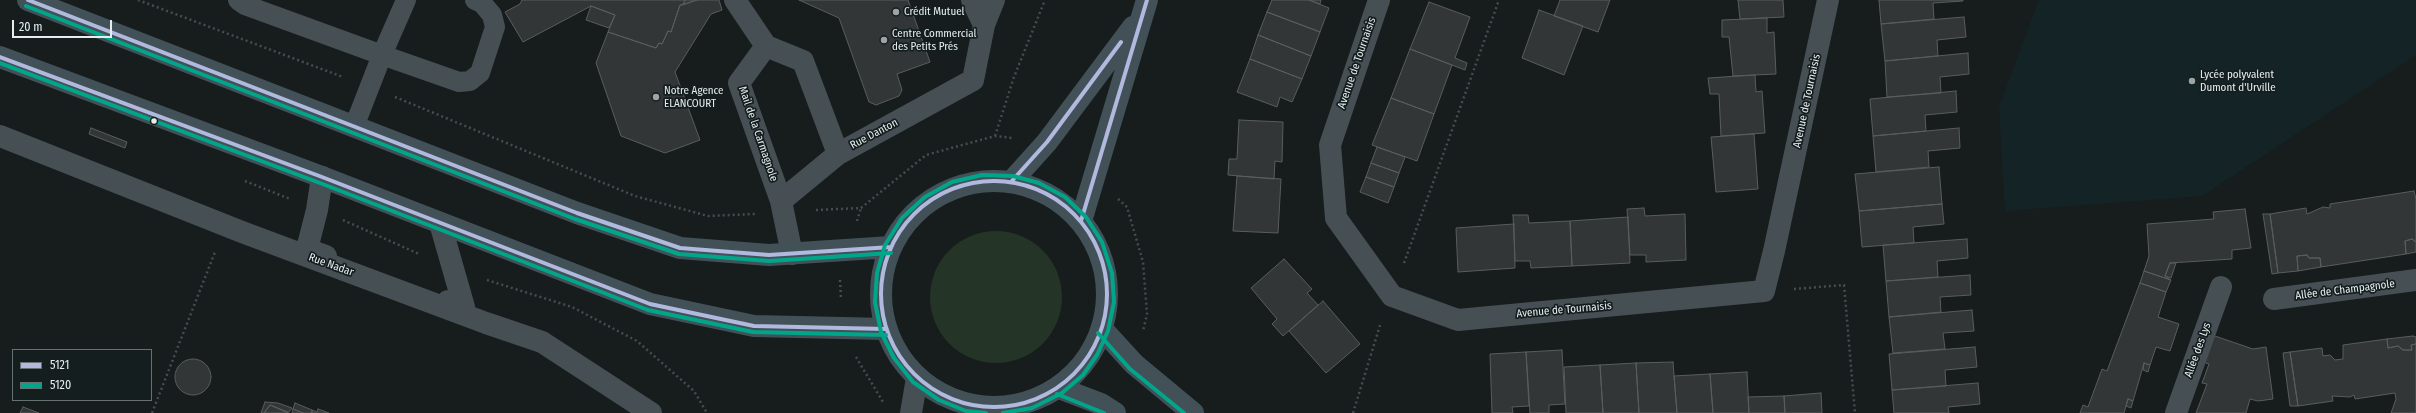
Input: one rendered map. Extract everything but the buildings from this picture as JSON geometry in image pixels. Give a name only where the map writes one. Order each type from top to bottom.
[{"type":"street","points":[[28,0],[577,213],[680,248],[769,255],[891,247]]},
{"type":"street","points":[[735,0],[766,46],[803,61],[838,154]]},
{"type":"street","points":[[972,0],[984,25]]},
{"type":"street","name":"Rue Danton","points":[[782,207],[838,154],[973,80],[984,25],[994,0]]},
{"type":"street","name":"Avenue de Tournaisis","points":[[1379,0],[1330,145],[1336,218],[1392,296],[1458,320],[1764,291],[1828,0]]},
{"type":"street","points":[[1011,182],[1047,142],[1143,8]]},
{"type":"street","points":[[1081,221],[1143,8]]},
{"type":"street","name":"Mail de la Carmagnole","points":[[766,46],[739,83],[782,207]]},
{"type":"street","points":[[0,57],[322,177],[650,304],[754,326],[886,329]]},
{"type":"street","name":"Rue Nadar","points":[[0,136],[224,225],[486,323],[542,342],[651,413]]},
{"type":"street","points":[[322,177],[317,210],[307,249],[464,307],[440,223]]},
{"type":"street","points":[[982,181],[1011,182],[1037,189],[1061,202],[1081,221],[1097,246],[1106,273],[1108,301],[1102,329],[1092,352],[1078,372],[1059,388],[1029,403],[994,410],[968,405],[954,400],[941,394],[918,378],[899,355],[886,329],[881,302],[883,274],[891,247],[907,222],[928,202],[954,188],[982,181]]},
{"type":"street","points":[[782,207],[792,254]]},
{"type":"street","name":"Allée de Champagnole","points":[[2274,299],[2416,280]]},
{"type":"street","name":"Allée des Lys","points":[[2176,413],[2221,287]]},
{"type":"street","points":[[1102,329],[1134,364],[1193,413]]},
{"type":"street","points":[[911,413],[918,378]]},
{"type":"street","points":[[1059,388],[1101,404],[1114,413]]},
{"type":"lane","points":[[238,0],[245,5],[459,82],[470,81],[480,73],[495,27],[492,15],[478,1]]},
{"type":"lane","points":[[354,126],[382,55],[406,0]]},
{"type":"path","points":[[138,0],[369,87],[635,196],[708,216],[782,207],[861,208],[926,155],[995,136],[1047,142]]},
{"type":"path","points":[[995,136],[1014,77],[1045,0]]},
{"type":"path","points":[[1353,413],[1381,324],[1498,0]]},
{"type":"path","points":[[238,178],[452,267],[572,307],[637,341],[694,391],[707,413]]},
{"type":"path","points":[[1094,178],[1127,207],[1143,262],[1147,314],[1134,364]]},
{"type":"path","points":[[152,413],[220,240],[224,225]]},
{"type":"path","points":[[1764,291],[1844,285],[1855,413]]},
{"type":"shaded area","name":"Lycée polyvalent Dumont d'Urville","points":[[2039,0],[2416,0],[2416,55],[2202,196],[2005,211],[1999,107]]},
{"type":"green space","points":[[1002,231],[1021,236],[1033,242],[1043,250],[1051,260],[1057,272],[1061,284],[1061,310],[1057,322],[1051,334],[1043,344],[1033,352],[1021,358],[1009,362],[990,363],[971,358],[959,352],[949,344],[941,334],[935,322],[931,310],[930,291],[935,272],[941,260],[949,250],[959,242],[971,236],[983,232]]},
{"type":"transit line","name":"5121","points":[[28,0],[577,213],[680,248],[769,255],[891,247]]},
{"type":"transit line","name":"5121","points":[[1081,221],[1147,0]]},
{"type":"transit line","name":"5120","points":[[26,6],[575,219],[679,254],[769,261],[891,253]]},
{"type":"transit line","name":"5121","points":[[1011,182],[1047,142],[1121,42]]},
{"type":"transit line","name":"5121","points":[[0,57],[322,177],[650,304],[754,326],[886,329]]},
{"type":"transit line","name":"5120","points":[[0,63],[320,183],[648,310],[753,332],[886,335]]},
{"type":"transit line","name":"5120","points":[[986,413],[966,411],[939,400],[913,382],[894,358],[881,332],[875,302],[877,273],[885,245],[902,218],[925,197],[952,182],[982,175],[1013,176],[1039,183],[1065,197],[1086,217],[1102,242],[1112,273],[1114,302],[1108,331],[1097,355],[1083,375],[1062,393],[1032,408],[1003,413]]},
{"type":"transit line","name":"5121","points":[[994,181],[1016,183],[1047,194],[1074,214],[1094,241],[1105,272],[1107,294],[1105,316],[1094,347],[1074,374],[1047,394],[1016,405],[994,407],[972,405],[941,394],[914,374],[894,347],[883,316],[881,294],[883,272],[894,241],[914,214],[941,194],[972,183],[994,181]]},
{"type":"transit line","name":"5120","points":[[1098,333],[1130,369],[1184,413]]},
{"type":"transit line","name":"5120","points":[[1057,394],[1104,413]]},
{"type":"place","name":"Crédit Mutuel","points":[[896,12]]},
{"type":"place","name":"Centre Commercial des Petits Prés","points":[[884,40]]},
{"type":"place","name":"Lycée polyvalent Dumont d'Urville","points":[[2192,81]]},
{"type":"place","name":"Notre Agence ELANCOURT","points":[[656,97]]}]
